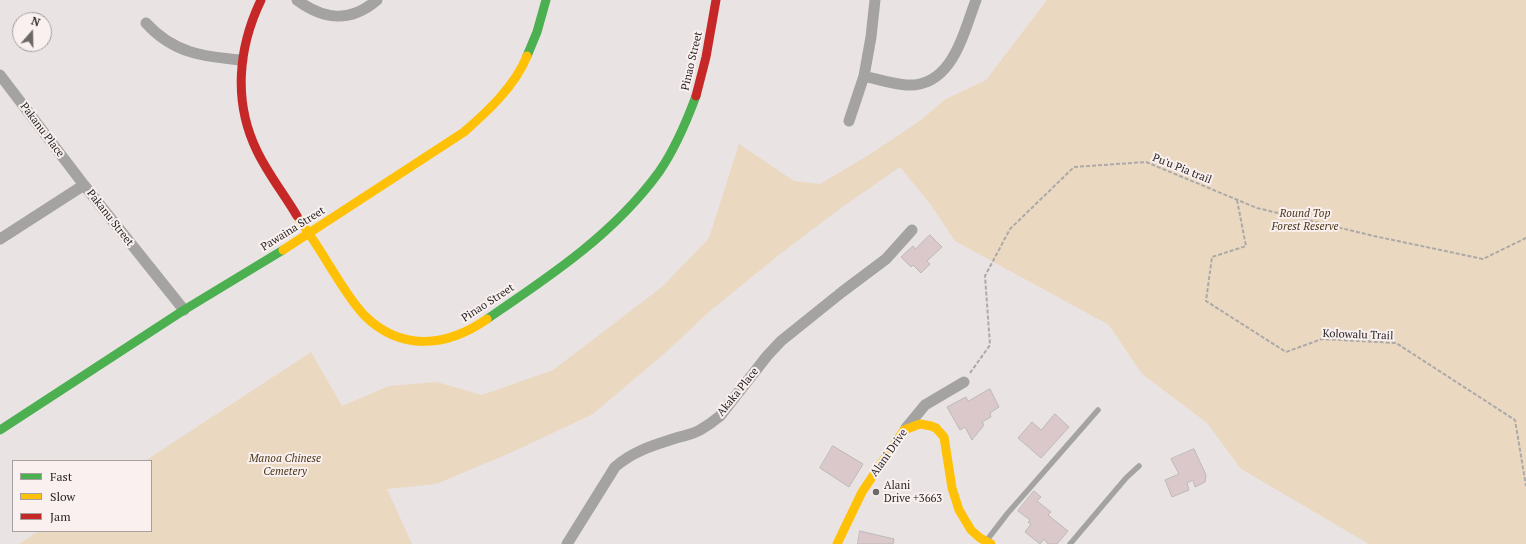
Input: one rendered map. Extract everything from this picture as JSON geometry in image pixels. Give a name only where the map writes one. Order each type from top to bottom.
[{"type":"street","name":"Pinao Street","points":[[261,0],[251,20],[246,36],[242,60],[241,85],[242,102],[251,136],[266,168],[308,234],[361,311],[380,327],[402,338],[426,341],[450,338],[472,329],[586,249],[626,210],[652,181],[673,149],[692,109],[704,67],[716,0]]},
{"type":"street","points":[[297,0],[318,12],[332,16],[342,16],[361,11],[377,0]]},
{"type":"street","name":"Pawaina Street","points":[[0,430],[184,310],[308,234],[464,132],[488,111],[508,87],[525,61],[537,32],[546,0]]},
{"type":"street","points":[[849,121],[864,76],[871,37],[875,0]]},
{"type":"street","points":[[864,76],[906,85],[921,83],[940,74],[953,57],[976,0]]},
{"type":"street","points":[[146,23],[163,39],[181,48],[208,57],[242,60]]},
{"type":"street","name":"Pakanu Place","points":[[0,75],[84,185]]},
{"type":"street","name":"Pakanu Street","points":[[0,239],[84,185],[184,310]]},
{"type":"street","name":"Akaka Place","points":[[567,544],[608,478],[625,458],[646,448],[700,430],[714,421],[720,416],[767,356],[781,341],[886,259],[912,230]]},
{"type":"street","name":"Alani Drive","points":[[837,544],[862,492],[904,430],[925,404],[964,382]]},
{"type":"street","points":[[904,430],[913,425],[925,424],[934,427],[942,435],[945,441],[950,478],[959,512],[969,528],[988,543]]},
{"type":"lane","points":[[988,543],[1007,514],[1098,410]]},
{"type":"lane","points":[[1070,544],[1126,478],[1139,466]]},
{"type":"path","name":"Pu'u Pia trail","points":[[964,382],[990,345],[985,276],[1010,229],[1074,167],[1146,162],[1257,208],[1374,236],[1483,259],[1526,238]]},
{"type":"path","name":"Kolowalu Trail","points":[[1237,200],[1246,246],[1212,257],[1206,301],[1286,352],[1322,340],[1396,343],[1515,420],[1526,486]]},
{"type":"green space","name":"Round Top Forest Reserve","points":[[1047,0],[1526,0],[1526,544],[1369,544],[1241,469],[1207,423],[1142,374],[1109,325],[955,241],[931,205],[900,167],[841,208],[780,254],[710,311],[665,353],[593,414],[510,453],[436,484],[387,489],[412,544],[19,544],[37,532],[152,532],[152,460],[147,460],[311,352],[342,406],[389,386],[437,382],[482,395],[553,370],[662,287],[709,238],[739,144],[794,181],[820,184],[872,153],[921,120],[944,100],[986,80]]},
{"type":"building","points":[[930,235],[942,247],[927,261],[930,264],[921,273],[913,265],[911,267],[901,257],[913,246],[915,249]]},
{"type":"building","points":[[990,389],[999,407],[990,413],[991,417],[982,422],[984,425],[972,440],[965,427],[960,430],[947,407],[966,397],[968,401]]},
{"type":"building","points":[[1055,414],[1069,427],[1041,458],[1018,438],[1032,422],[1041,430]]},
{"type":"building","points":[[833,446],[863,464],[849,487],[820,468]]},
{"type":"building","points":[[1194,449],[1206,475],[1205,482],[1195,487],[1193,480],[1187,483],[1189,490],[1172,497],[1165,480],[1179,474],[1171,459]]},
{"type":"building","points":[[1034,491],[1041,497],[1037,501],[1051,512],[1048,515],[1068,531],[1057,544],[1048,544],[1044,539],[1040,544],[1025,532],[1031,524],[1028,522],[1030,520],[1018,511]]},
{"type":"building","points":[[860,531],[894,539],[893,544],[858,544]]},
{"type":"traffic: fast","points":[[527,56],[537,32],[546,0]]},
{"type":"traffic: fast","points":[[487,319],[557,270],[601,235],[622,215],[641,194],[665,163],[680,136],[696,96]]},
{"type":"traffic: fast","points":[[0,430],[184,310],[283,250]]},
{"type":"traffic: slow","points":[[283,250],[464,132],[491,107],[508,88],[522,67],[527,56]]},
{"type":"traffic: slow","points":[[297,216],[345,291],[364,315],[378,327],[393,335],[409,340],[440,340],[472,328],[487,319]]},
{"type":"traffic: slow","points":[[837,544],[862,492],[904,430],[920,424],[936,428],[944,437],[952,488],[959,510],[971,530],[980,538],[991,544]]},
{"type":"traffic: jam","points":[[261,0],[253,18],[243,56],[241,75],[244,113],[249,132],[261,159],[297,216]]},
{"type":"traffic: jam","points":[[696,96],[706,57],[716,0]]},
{"type":"place","name":"Alani Drive +3663","points":[[876,492]]},
{"type":"park label","name":"Manoa Chinese Cemetery","points":[[285,465]]}]
